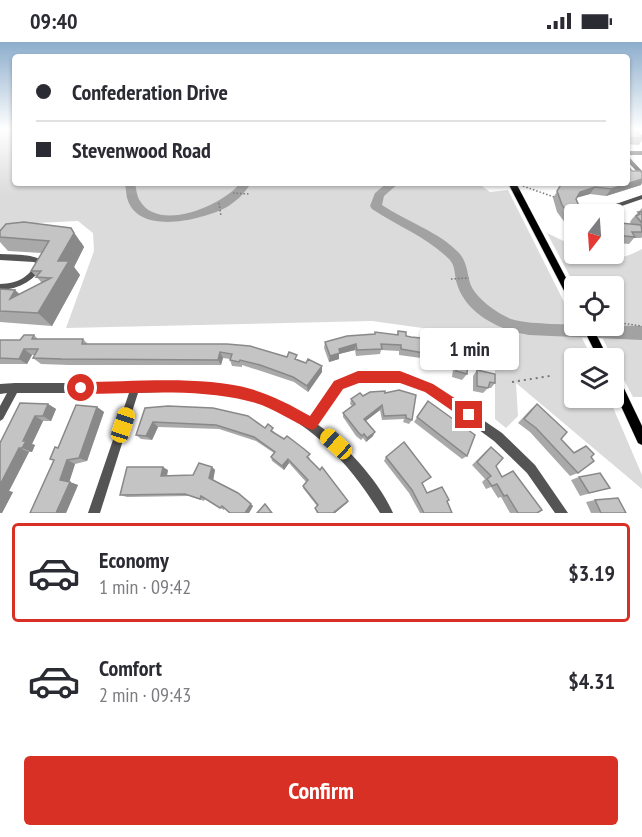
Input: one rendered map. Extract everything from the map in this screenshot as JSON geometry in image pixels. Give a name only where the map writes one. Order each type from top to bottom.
[{"type":"main road","points":[[514,186],[564,282]]},
{"type":"main road","points":[[624,401],[642,439]]},
{"type":"street","points":[[630,161],[642,174]]},
{"type":"street","points":[[622,204],[642,197]]},
{"type":"street","points":[[0,257],[35,259],[42,263],[25,284],[16,287],[0,287]]},
{"type":"street","points":[[312,424],[339,385],[358,377],[407,378],[429,388],[498,437],[531,469],[562,513]]},
{"type":"street","points":[[0,388],[214,388],[250,395],[284,408],[312,424],[336,444],[359,470],[387,513]]},
{"type":"street","points":[[0,416],[15,388]]},
{"type":"street","points":[[94,513],[135,388]]},
{"type":"path","points":[[523,186],[556,198]]},
{"type":"path","points":[[233,193],[249,195]]},
{"type":"path","points":[[219,203],[221,216]]},
{"type":"path","points":[[451,279],[469,278]]},
{"type":"path","points":[[624,323],[642,326]]},
{"type":"path","points":[[512,382],[550,375]]},
{"type":"shaded area","points":[[0,151],[12,151],[12,186],[482,186],[490,192],[508,190],[564,302],[564,336],[581,336],[587,348],[564,348],[564,408],[613,408],[642,475],[642,489],[516,383],[518,416],[506,428],[495,419],[495,365],[451,332],[372,321],[66,328],[94,251],[93,233],[78,221],[16,224],[0,237]]},
{"type":"shaded area","points":[[547,233],[564,241],[564,264],[624,264],[624,257],[642,249],[642,397],[633,397],[624,380],[624,348],[607,348],[601,336],[624,336],[624,276],[570,276]]},
{"type":"building","points":[[630,169],[642,173],[642,179],[630,183]]},
{"type":"building","points":[[560,186],[620,186],[611,189],[595,187],[580,192],[576,199],[578,204],[564,204],[564,208],[557,191]]},
{"type":"building","points":[[638,212],[642,212],[642,223],[636,216],[640,214]]},
{"type":"building","points":[[24,222],[71,228],[74,233],[58,261],[69,261],[38,313],[0,311],[0,289],[15,290],[10,299],[51,278],[36,277],[41,271],[31,271],[49,241],[0,237],[0,231],[6,224]]},
{"type":"building","points":[[624,223],[641,225],[642,232],[632,232],[635,237],[625,236]]},
{"type":"building","points":[[398,331],[406,332],[406,336],[430,339],[430,343],[454,349],[453,357],[446,355],[445,362],[435,359],[436,349],[424,348],[424,353],[401,349],[401,345],[381,344],[382,349],[357,350],[356,344],[339,349],[340,353],[330,356],[325,342],[347,336],[375,334],[375,332],[398,335]]},
{"type":"building","points":[[24,335],[34,335],[32,339],[83,339],[82,344],[250,346],[287,357],[289,352],[297,355],[295,359],[306,363],[308,359],[322,366],[307,386],[293,377],[260,365],[230,360],[232,354],[220,352],[218,360],[62,359],[33,358],[38,349],[24,349],[19,359],[0,358],[0,340],[20,340]]},
{"type":"building","points":[[457,356],[468,359],[467,374],[456,371]]},
{"type":"building","points":[[477,370],[495,374],[495,383],[490,382],[488,388],[477,386]]},
{"type":"building","points":[[399,390],[416,395],[412,420],[406,418],[406,415],[384,416],[382,405],[364,419],[375,432],[367,438],[358,432],[343,413],[355,404],[351,399],[360,393],[363,396],[370,392],[385,391],[385,393]]},
{"type":"building","points":[[428,401],[475,435],[467,456],[417,417]]},
{"type":"building","points":[[20,403],[48,404],[43,416],[35,416],[23,441],[26,441],[22,448],[19,448],[0,485],[0,443]]},
{"type":"building","points":[[537,404],[567,432],[561,439],[574,453],[586,446],[594,454],[591,457],[594,461],[578,473],[536,428],[524,419]]},
{"type":"building","points":[[76,405],[97,407],[79,458],[67,460],[60,480],[70,482],[56,513],[30,513],[54,460],[50,459],[55,447],[58,448]]},
{"type":"building","points":[[168,406],[213,408],[248,416],[265,428],[268,424],[273,428],[271,431],[284,439],[287,436],[310,454],[307,457],[320,470],[322,467],[348,501],[333,513],[318,513],[315,508],[318,505],[303,486],[308,480],[288,459],[282,466],[271,457],[275,452],[254,437],[216,425],[153,422],[146,436],[136,435],[145,408]]},
{"type":"building","points":[[404,442],[431,477],[422,483],[427,493],[442,487],[449,500],[447,501],[452,513],[424,513],[412,490],[386,457]]},
{"type":"building","points":[[491,447],[503,458],[496,466],[502,477],[513,471],[542,510],[537,513],[518,513],[497,484],[492,486],[487,479],[491,476],[477,462]]},
{"type":"building","points":[[199,463],[212,467],[209,478],[238,493],[251,504],[245,513],[230,513],[222,506],[220,508],[201,496],[200,499],[185,494],[120,495],[127,467],[163,467],[161,476],[193,475]]},
{"type":"building","points":[[600,473],[610,488],[589,493],[579,477]]},
{"type":"building","points":[[618,498],[626,513],[601,513],[595,500]]},
{"type":"building","points":[[265,504],[272,513],[257,513]]},
{"type":"waterway","points":[[131,186],[134,202],[145,214],[162,218],[182,218],[203,213],[222,205],[244,186]]},
{"type":"waterway","points":[[390,186],[379,195],[376,206],[436,242],[454,256],[460,266],[468,292],[481,307],[499,320],[513,326],[545,330],[642,333]]},
{"type":"route","points":[[81,388],[214,388],[250,395],[284,408],[312,424],[339,385],[358,377],[400,377],[429,388],[469,415]]}]
